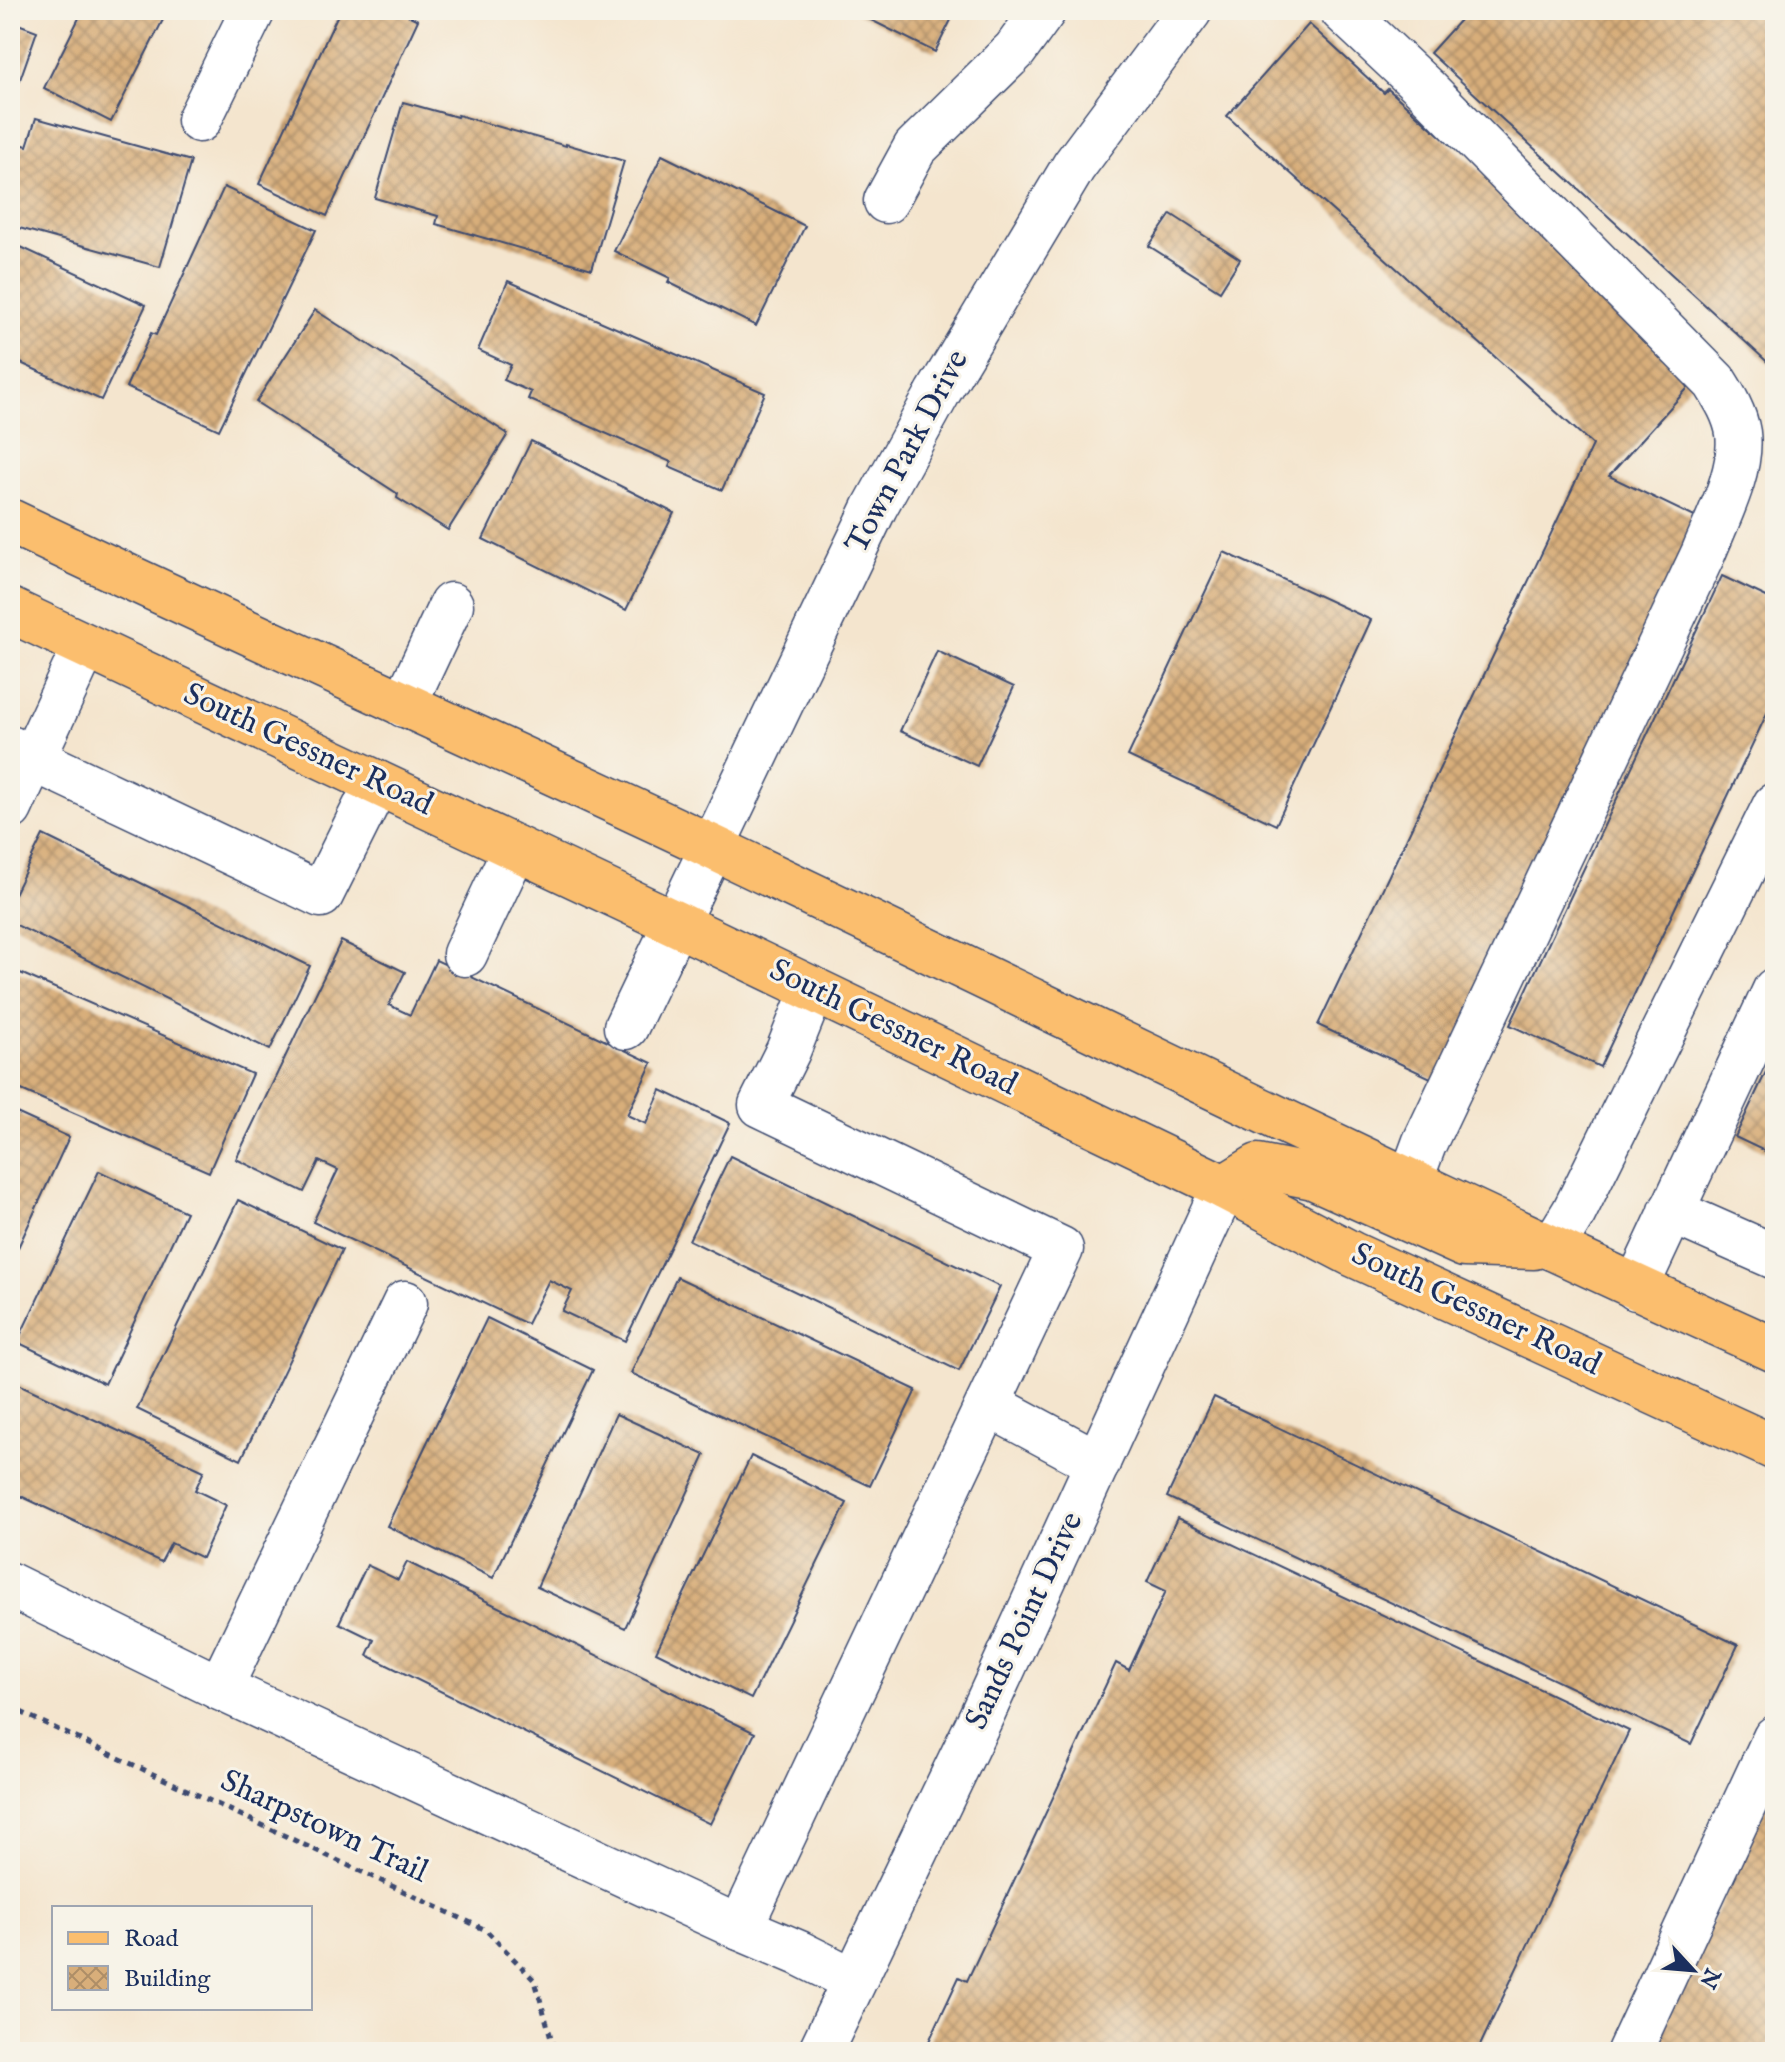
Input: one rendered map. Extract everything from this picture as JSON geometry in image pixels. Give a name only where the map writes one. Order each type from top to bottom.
[{"type":"main road","points":[[10,521],[712,847],[1410,1182],[1775,1350]]},
{"type":"main road","name":"South Gessner Road","points":[[10,610],[813,989],[1224,1187],[1352,1254],[1775,1448]]},
{"type":"main road","points":[[1224,1187],[1258,1166],[1313,1177],[1464,1245],[1552,1248]]},
{"type":"street","points":[[199,120],[253,10]]},
{"type":"street","points":[[886,201],[915,148],[1015,50],[1044,10]]},
{"type":"street","name":"Town Park Drive","points":[[626,1027],[875,507],[961,352],[1074,166],[1190,10]]},
{"type":"street","points":[[1342,10],[1426,89],[1715,382],[1730,405],[1738,433],[1738,457],[1732,481],[1703,554],[1424,1144],[1410,1182]]},
{"type":"street","points":[[404,705],[451,605]]},
{"type":"street","points":[[10,808],[22,754],[85,646]]},
{"type":"street","points":[[22,754],[321,895],[377,783]]},
{"type":"street","points":[[1552,1248],[1574,1212],[1775,805]]},
{"type":"street","points":[[465,954],[515,848]]},
{"type":"street","points":[[740,1928],[1061,1249],[761,1105],[788,1051],[813,989]]},
{"type":"street","points":[[1636,1288],[1775,990]]},
{"type":"street","name":"Sands Point Drive","points":[[820,2052],[980,1719],[1224,1187]]},
{"type":"street","points":[[1671,1211],[1775,1257]]},
{"type":"street","points":[[220,1688],[405,1303]]},
{"type":"street","points":[[988,1404],[1098,1463]]},
{"type":"street","points":[[10,1585],[220,1688],[853,1980]]},
{"type":"street","points":[[1629,2052],[1775,1738]]},
{"type":"path","name":"Sharpstown Trail","points":[[10,1707],[486,1930],[535,1981],[555,2052]]},
{"type":"building","points":[[83,10],[168,10],[111,122],[44,88]]},
{"type":"building","points":[[340,10],[397,10],[418,20],[327,216],[259,184]]},
{"type":"building","points":[[851,10],[956,10],[935,52]]},
{"type":"building","points":[[1469,10],[1775,10],[1775,369],[1430,53]]},
{"type":"building","points":[[10,21],[37,31],[10,108]]},
{"type":"building","points":[[1309,24],[1384,93],[1388,89],[1703,371],[1609,476],[1703,521],[1437,1081],[1318,1025],[1593,445],[1227,116]]},
{"type":"building","points":[[403,102],[624,161],[592,269],[436,224],[438,216],[375,198]]},
{"type":"building","points":[[36,118],[191,161],[160,267],[12,226],[16,211],[10,209],[10,141],[27,146]]},
{"type":"building","points":[[662,155],[805,226],[756,326],[614,251]]},
{"type":"building","points":[[224,187],[316,230],[219,430],[126,387],[151,333],[156,335]]},
{"type":"building","points":[[1171,214],[1240,259],[1220,291],[1149,246]]},
{"type":"building","points":[[10,242],[146,305],[101,400],[10,358]]},
{"type":"building","points":[[508,281],[765,393],[722,490],[669,467],[671,462],[528,399],[531,392],[504,380],[511,365],[478,350]]},
{"type":"building","points":[[315,310],[508,434],[448,530],[256,402]]},
{"type":"building","points":[[531,441],[674,513],[626,610],[483,539]]},
{"type":"building","points":[[1224,552],[1371,620],[1276,825],[1128,756]]},
{"type":"building","points":[[1722,576],[1775,601],[1775,712],[1769,709],[1600,1067],[1510,1025]]},
{"type":"building","points":[[937,651],[1014,687],[977,766],[900,731]]},
{"type":"building","points":[[43,835],[310,966],[270,1050],[10,922],[10,902]]},
{"type":"building","points":[[341,941],[405,972],[389,1005],[410,1015],[436,960],[652,1063],[627,1115],[646,1124],[661,1090],[730,1123],[625,1341],[562,1311],[572,1291],[549,1280],[527,1324],[313,1222],[338,1170],[319,1161],[304,1192],[236,1159]]},
{"type":"building","points":[[11,969],[252,1074],[209,1172],[10,1085]]},
{"type":"building","points":[[1775,1053],[1775,1156],[1735,1137]]},
{"type":"building","points":[[10,1110],[69,1137],[10,1265]]},
{"type":"building","points":[[730,1156],[1000,1287],[959,1371],[689,1240]]},
{"type":"building","points":[[99,1171],[186,1212],[105,1384],[17,1342]]},
{"type":"building","points":[[238,1200],[342,1250],[241,1460],[137,1409]]},
{"type":"building","points":[[677,1277],[916,1390],[870,1486],[631,1373]]},
{"type":"building","points":[[487,1318],[593,1370],[493,1578],[387,1526]]},
{"type":"building","points":[[10,1380],[204,1471],[195,1490],[226,1505],[202,1558],[171,1543],[161,1562],[10,1491]]},
{"type":"building","points":[[1214,1397],[1738,1645],[1691,1744],[1167,1497]]},
{"type":"building","points":[[616,1414],[705,1455],[625,1628],[537,1587]]},
{"type":"building","points":[[751,1456],[847,1503],[751,1699],[656,1652]]},
{"type":"building","points":[[1177,1518],[1629,1731],[1477,2052],[924,2052],[959,1977],[967,1981],[1116,1663],[1129,1670],[1166,1591],[1147,1582]]},
{"type":"building","points":[[407,1562],[755,1733],[710,1824],[367,1655],[374,1640],[339,1623],[367,1565],[398,1580]]},
{"type":"building","points":[[1775,1785],[1775,2052],[1651,2052]]}]
